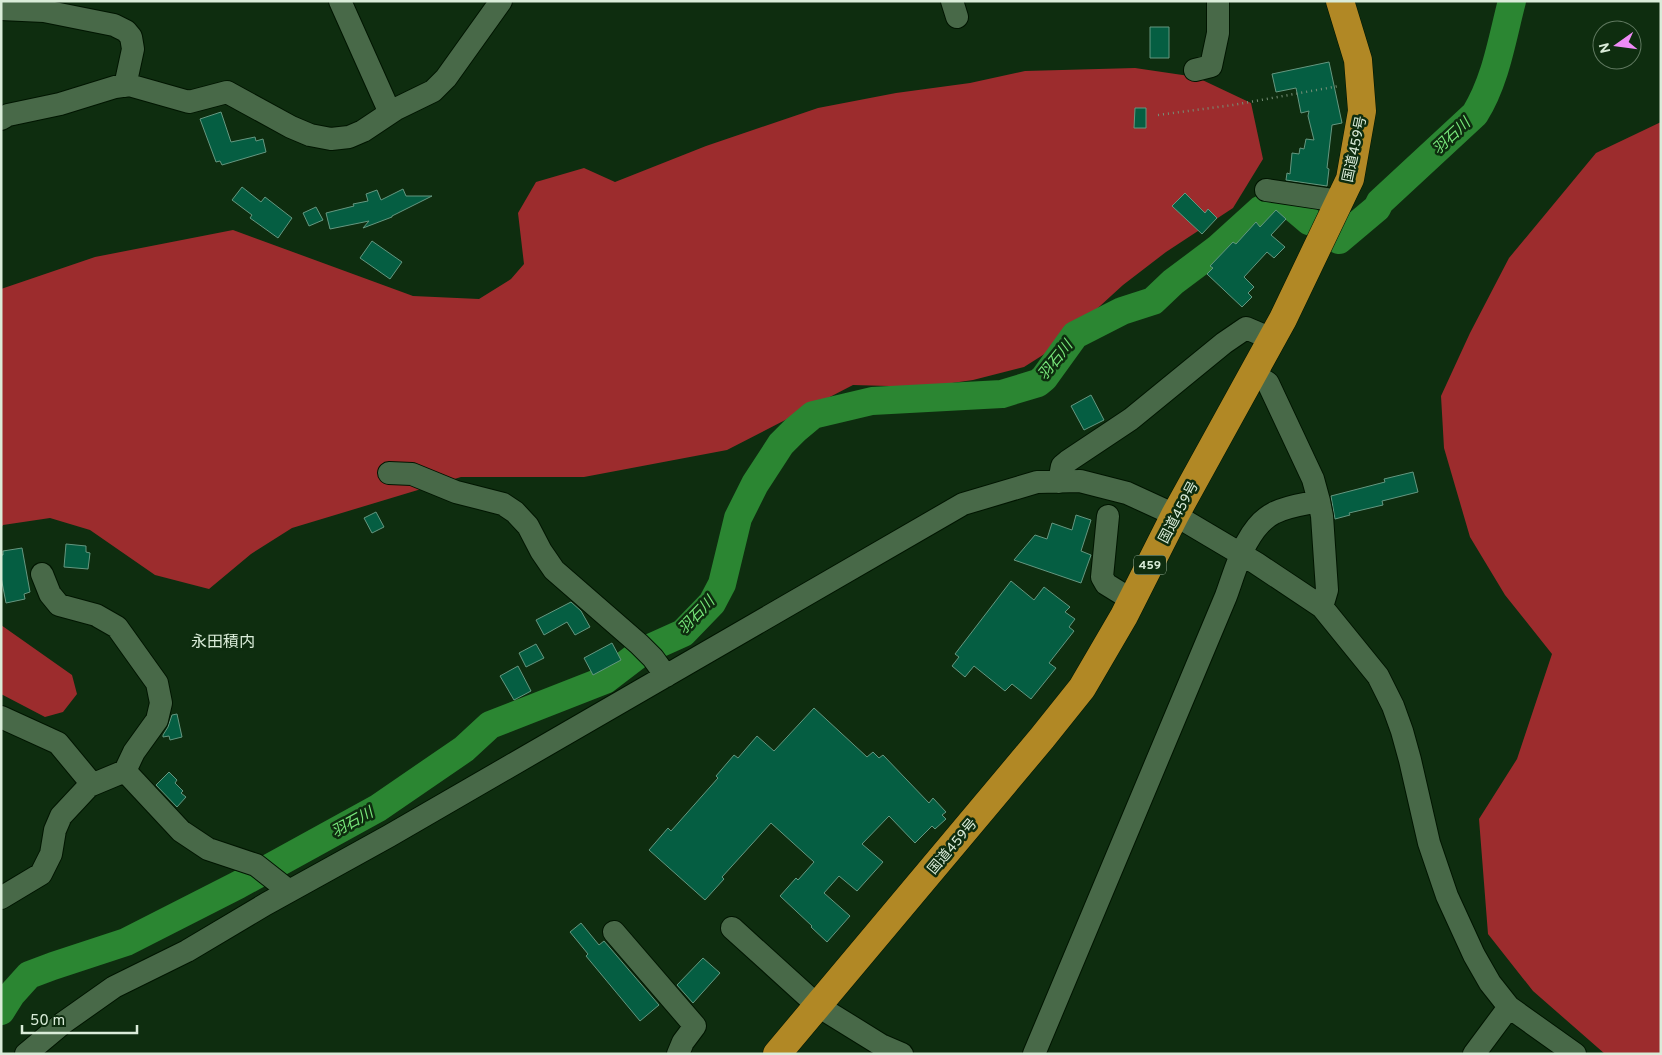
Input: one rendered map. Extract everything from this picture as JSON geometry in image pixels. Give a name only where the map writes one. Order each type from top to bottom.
[{"type":"highway","name":"国道459号","points":[[777,1054],[1082,688],[1132,600],[1175,516],[1272,339],[1350,179],[1362,111],[1358,60],[1340,1]]},
{"type":"street","points":[[340,1],[390,113]]},
{"type":"street","points":[[1,119],[8,115],[60,104],[115,87],[129,85],[190,102],[227,92],[291,127],[323,138],[339,139],[350,137],[363,131],[390,113],[433,91],[446,78],[501,1]]},
{"type":"street","points":[[1194,70],[1211,66],[1218,33],[1218,1]]},
{"type":"street","points":[[1,10],[44,11],[114,25],[126,31],[131,37],[133,49],[125,86]]},
{"type":"street","points":[[1266,190],[1339,201]]},
{"type":"street","points":[[1059,482],[1062,466],[1068,461],[1130,419],[1224,343],[1246,328],[1272,339]]},
{"type":"street","points":[[1253,373],[1268,383],[1313,479],[1322,516],[1327,590],[1322,607]]},
{"type":"street","points":[[389,474],[412,474],[456,492],[503,504],[515,512],[528,526],[541,551],[554,570],[646,651],[666,676]]},
{"type":"street","points":[[28,1053],[63,1023],[114,988],[187,951],[389,836],[963,504],[1037,482],[1080,482],[1126,493],[1175,516],[1242,555],[1322,607],[1378,676],[1393,706],[1410,760],[1429,843],[1447,896],[1474,956],[1490,983],[1509,1007],[1575,1054]]},
{"type":"street","points":[[1034,1054],[1223,605],[1242,555],[1255,528],[1263,519],[1276,512],[1319,501]]},
{"type":"street","points":[[1108,516],[1102,577],[1106,584],[1132,600]]},
{"type":"street","points":[[1,898],[41,874],[51,854],[55,830],[60,816],[92,784],[126,772],[134,752],[157,720],[161,703],[157,683],[117,627],[96,614],[59,605],[50,594],[42,574]]},
{"type":"street","points":[[1,717],[58,743],[92,784]]},
{"type":"street","points":[[126,772],[181,831],[208,849],[262,869],[290,891]]},
{"type":"street","points":[[732,928],[818,1006],[881,1045],[902,1054]]},
{"type":"street","points":[[614,932],[695,1026],[682,1042],[678,1054]]},
{"type":"street","points":[[1474,1054],[1509,1007]]},
{"type":"path","points":[[1158,115],[1233,105],[1360,82]]},
{"type":"shaded area","points":[[1135,68],[1196,77],[1251,103],[1263,159],[1233,208],[1166,252],[1123,285],[1054,348],[1024,367],[973,380],[924,387],[853,385],[727,450],[584,477],[461,477],[292,528],[251,554],[209,589],[155,575],[90,530],[50,518],[3,525],[1,528],[1,289],[95,257],[233,230],[413,296],[479,299],[511,279],[524,264],[518,213],[536,182],[584,168],[615,182],[706,146],[818,108],[896,93],[970,83],[1025,71]]},
{"type":"shaded area","points":[[1661,122],[1661,1054],[1605,1054],[1533,991],[1488,934],[1479,819],[1517,759],[1552,654],[1505,595],[1470,537],[1444,448],[1441,396],[1470,333],[1509,258],[1596,153]]},
{"type":"shaded area","points":[[1,625],[72,675],[77,694],[63,712],[45,717],[1,694]]},
{"type":"building","points":[[1150,27],[1169,27],[1169,58],[1150,58]]},
{"type":"building","points":[[1329,62],[1342,123],[1332,125],[1327,186],[1286,180],[1287,173],[1290,174],[1292,153],[1299,154],[1300,148],[1304,149],[1306,139],[1314,140],[1308,116],[1309,111],[1301,113],[1296,88],[1276,92],[1272,74]]},
{"type":"building","points":[[1135,108],[1146,108],[1146,128],[1134,128]]},
{"type":"building","points":[[221,112],[231,142],[255,137],[256,141],[263,139],[266,152],[222,165],[220,161],[216,162],[200,119]]},
{"type":"building","points":[[242,187],[261,202],[265,197],[292,218],[278,238],[250,218],[252,215],[232,200]]},
{"type":"building","points":[[403,189],[406,196],[432,196],[392,217],[363,228],[369,221],[330,229],[326,213],[368,201],[366,194],[377,190],[381,200]]},
{"type":"building","points":[[1185,193],[1205,213],[1208,209],[1217,218],[1202,234],[1172,206]]},
{"type":"building","points":[[316,207],[323,220],[309,226],[303,213]]},
{"type":"building","points":[[1276,210],[1286,219],[1271,235],[1285,247],[1274,258],[1267,252],[1244,277],[1254,287],[1248,293],[1252,297],[1242,307],[1207,274],[1213,268],[1210,266],[1233,242],[1236,244],[1256,222],[1260,227]]},
{"type":"building","points":[[372,241],[402,262],[390,279],[360,258]]},
{"type":"building","points":[[1091,395],[1104,420],[1084,430],[1071,406]]},
{"type":"building","points":[[1413,472],[1418,492],[1382,501],[1383,505],[1349,513],[1350,515],[1335,519],[1331,496],[1385,482],[1384,479]]},
{"type":"building","points":[[376,512],[384,527],[372,533],[364,518]]},
{"type":"building","points":[[1076,515],[1091,520],[1081,551],[1091,555],[1081,583],[1014,560],[1035,535],[1047,539],[1052,523],[1072,530]]},
{"type":"building","points":[[66,544],[86,546],[86,552],[90,553],[88,569],[64,567]]},
{"type":"building","points":[[22,548],[30,592],[24,594],[25,599],[6,603],[1,577],[1,555],[3,555],[3,551]]},
{"type":"building","points":[[1011,581],[1034,600],[1044,587],[1070,607],[1065,612],[1075,619],[1069,627],[1074,631],[1049,663],[1056,668],[1031,699],[1012,684],[1005,691],[974,666],[965,677],[952,666],[959,657],[955,654]]},
{"type":"building","points":[[571,602],[581,611],[590,627],[575,635],[567,622],[544,635],[536,620]]},
{"type":"building","points":[[612,643],[621,660],[593,675],[584,658]]},
{"type":"building","points":[[536,644],[544,658],[526,667],[519,653]]},
{"type":"building","points":[[518,666],[531,691],[514,700],[500,676]]},
{"type":"building","points":[[814,708],[867,757],[873,752],[879,758],[883,755],[929,803],[933,798],[946,812],[942,815],[946,819],[935,829],[932,826],[915,843],[889,816],[862,844],[883,862],[857,891],[839,876],[824,893],[850,916],[827,942],[780,896],[814,862],[771,823],[722,877],[724,879],[705,900],[649,850],[668,828],[671,831],[718,778],[716,776],[734,755],[738,758],[757,736],[774,751]]},
{"type":"building","points":[[177,714],[182,737],[170,740],[169,736],[163,737],[172,715]]},
{"type":"building","points":[[169,772],[177,780],[175,783],[186,797],[177,807],[156,785]]},
{"type":"building","points":[[581,923],[599,945],[604,941],[659,1005],[640,1021],[586,956],[588,954],[570,932]]},
{"type":"building","points":[[703,958],[720,973],[693,1003],[677,985]]},
{"type":"waterway","name":"羽石川","points":[[1339,240],[1377,208],[1380,202],[1475,114],[1493,73],[1512,1]]},
{"type":"waterway","name":"羽石川","points":[[1,1011],[11,995],[29,975],[126,942],[238,885],[378,808],[464,749],[490,725],[605,680],[643,651],[683,633],[712,603],[722,584],[738,518],[755,484],[781,444],[813,415],[872,401],[1002,394],[1038,383],[1044,378],[1075,335],[1122,311],[1153,301],[1173,282],[1217,249],[1260,210],[1275,203],[1289,204],[1309,221]]},
{"type":"district","name":"永田積内","points":[[223,641]]}]
